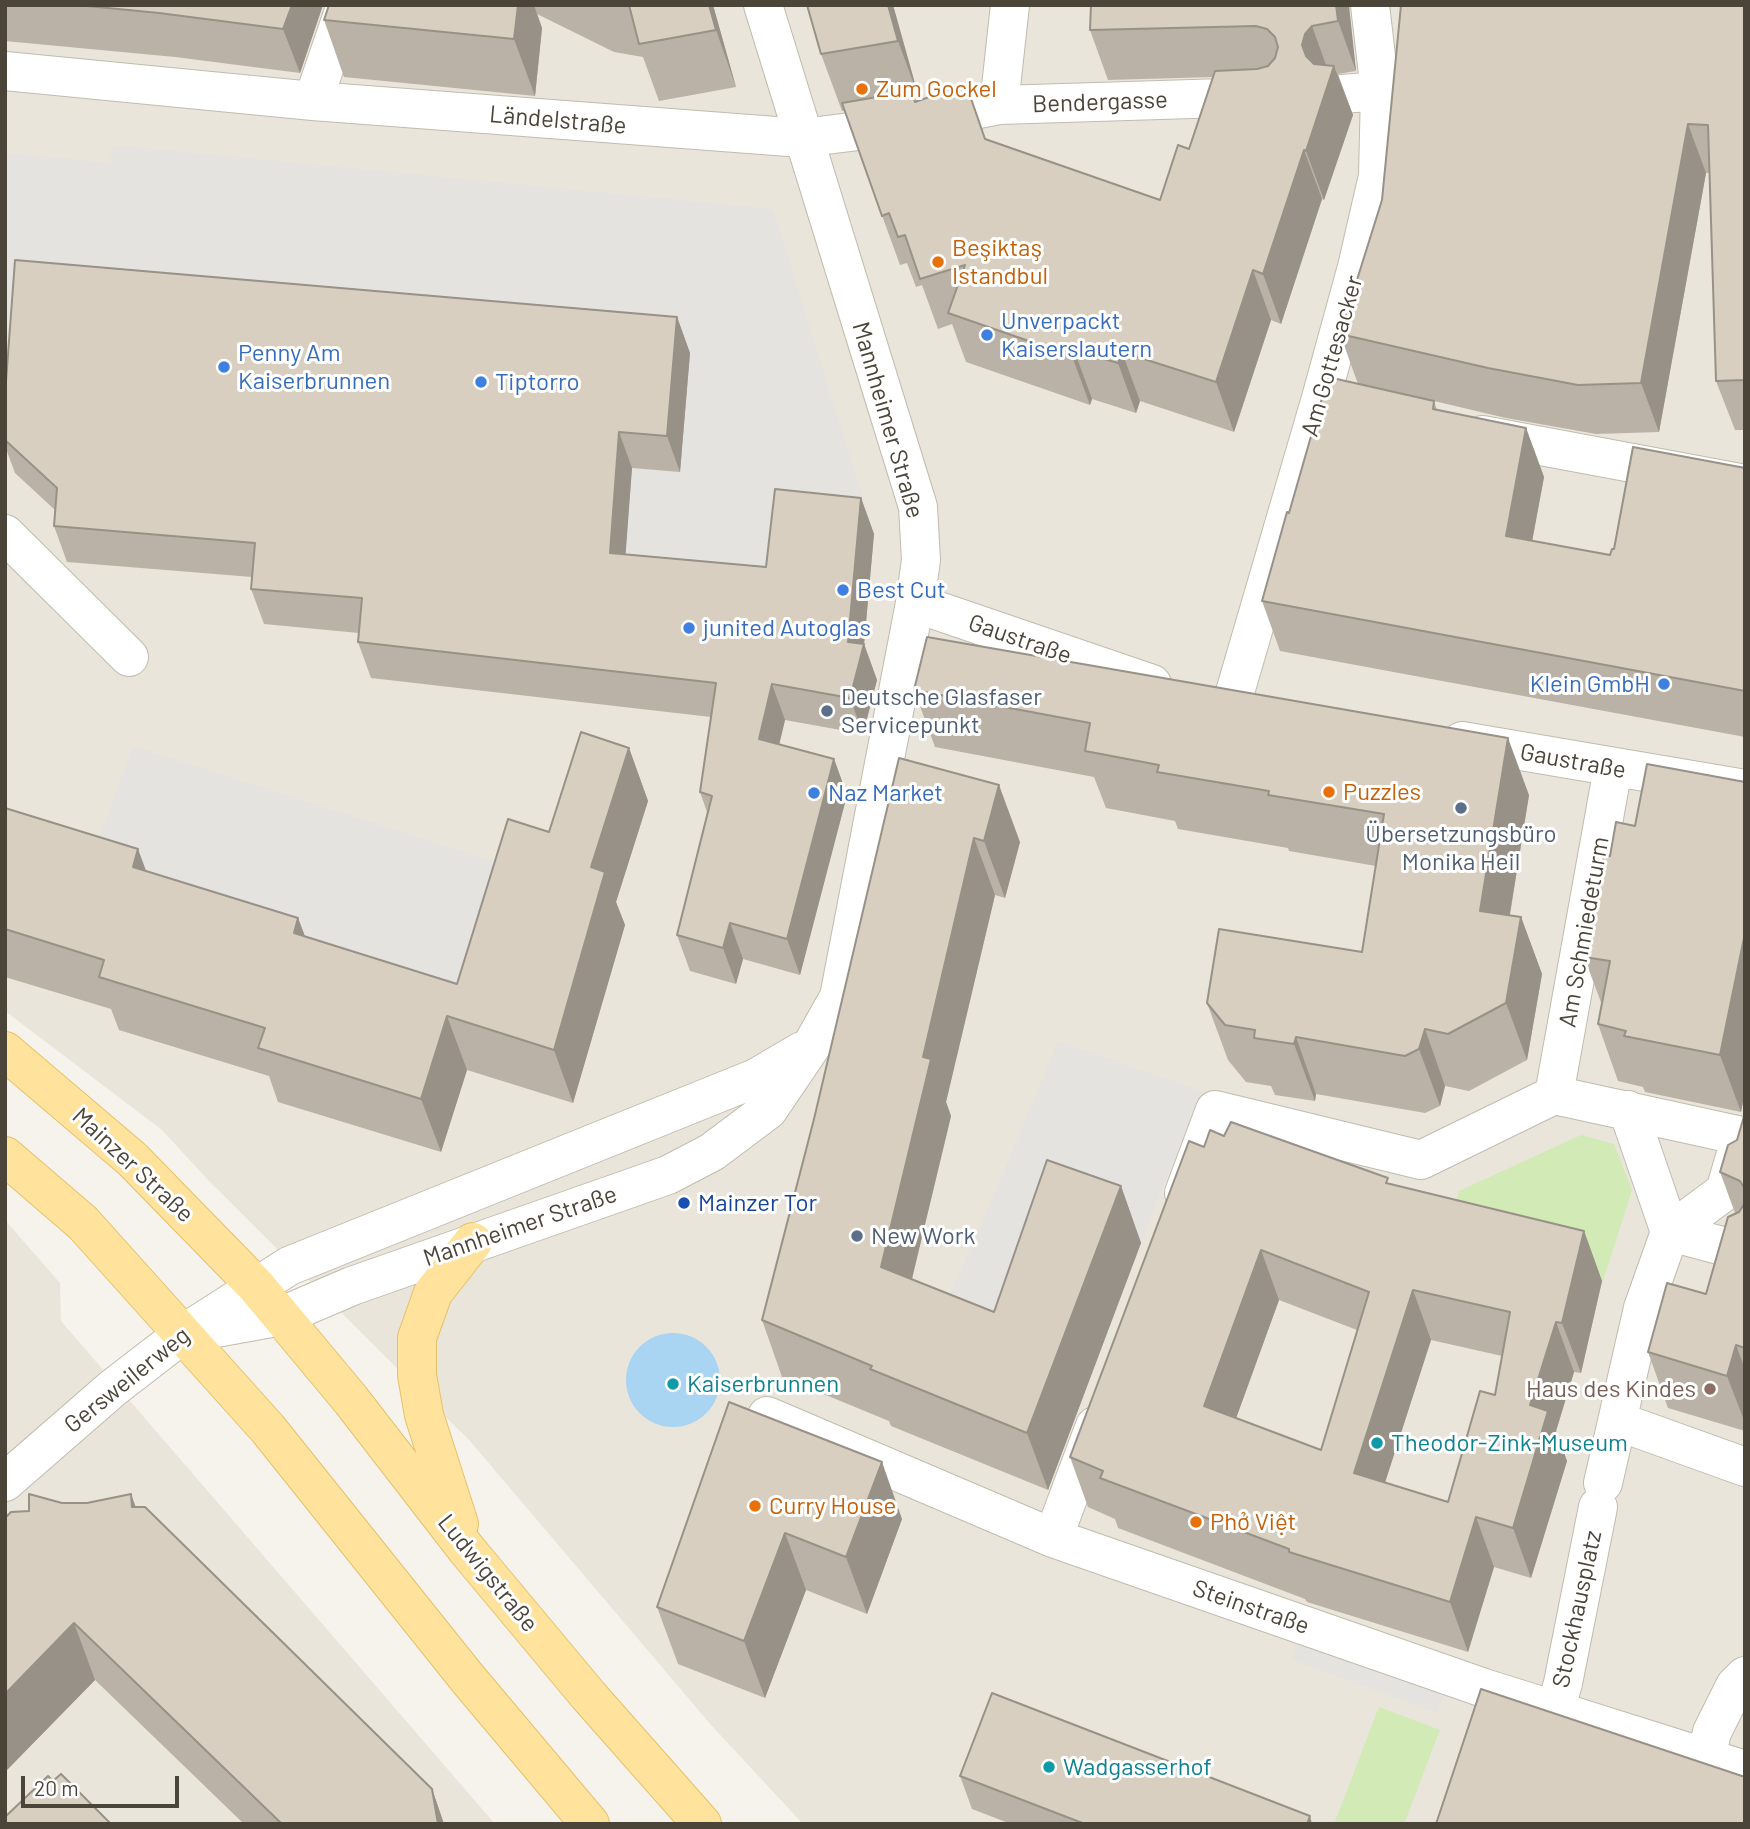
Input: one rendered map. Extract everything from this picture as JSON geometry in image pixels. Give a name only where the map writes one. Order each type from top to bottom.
[{"type":"main road","name":"Mainzer Straße","points":[[5,1051],[132,1158],[282,1316]]},
{"type":"main road","points":[[5,1156],[83,1223],[268,1429],[468,1679],[590,1824]]},
{"type":"main road","points":[[467,1550],[424,1415],[417,1375],[417,1338],[433,1293],[473,1242]]},
{"type":"main road","name":"Ludwigstraße","points":[[282,1316],[383,1439],[467,1550],[588,1695],[702,1824]]},
{"type":"street","points":[[313,101],[346,5]]},
{"type":"street","name":"Mannheimer Straße","points":[[183,1334],[282,1316],[352,1286],[668,1175],[712,1152],[768,1110],[812,1045],[839,997],[915,603],[921,560],[918,506],[762,5]]},
{"type":"street","points":[[999,105],[1010,5]]},
{"type":"street","name":"Am Gottesacker","points":[[1205,694],[1321,398],[1357,267],[1378,176],[1380,91],[1370,5]]},
{"type":"street","name":"Ländelstraße","points":[[5,71],[313,101],[802,138]]},
{"type":"street","points":[[1342,94],[1380,91]]},
{"type":"street","name":"Bendergasse","points":[[802,138],[875,129],[999,105],[1274,97]]},
{"type":"street","points":[[1321,398],[1360,407]]},
{"type":"street","points":[[1450,428],[1745,484]]},
{"type":"street","points":[[5,534],[129,657]]},
{"type":"street","name":"Gaustraße","points":[[915,603],[1161,687],[1273,706]]},
{"type":"street","name":"Gaustraße","points":[[1423,734],[1745,789]]},
{"type":"street","name":"Am Schmiedeturm","points":[[1554,1095],[1613,768]]},
{"type":"street","name":"Mannheimer Straße","points":[[256,1286],[289,1266],[355,1237],[756,1078],[812,1045]]},
{"type":"street","points":[[1171,1226],[1215,1110],[1421,1160],[1554,1095],[1743,1134],[1725,1191],[1670,1232]]},
{"type":"street","points":[[1628,1110],[1670,1232]]},
{"type":"street","points":[[1670,1232],[1745,1252]]},
{"type":"street","name":"Stockhausplatz","points":[[1555,1711],[1563,1683],[1600,1495],[1643,1308],[1670,1232]]},
{"type":"street","name":"Gersweilerweg","points":[[5,1482],[113,1388],[183,1334],[256,1286]]},
{"type":"street","points":[[1053,1538],[1107,1395]]},
{"type":"street","name":"Steinstraße","points":[[767,1416],[1053,1538],[1484,1688],[1745,1770]]},
{"type":"street","points":[[1617,1421],[1745,1467]]},
{"type":"street","points":[[1706,1758],[1712,1732],[1735,1686],[1745,1676]]},
{"type":"street","points":[[1471,1725],[1484,1688]]},
{"type":"shaded area","points":[[5,5],[1745,5],[1745,1824],[803,1824],[711,1725],[470,1441],[207,1179],[162,1130],[5,1011]]},
{"type":"shaded area","points":[[113,145],[773,209],[874,534],[788,525],[780,603],[557,583],[632,468],[680,472],[29,296],[5,318],[5,153],[110,163]]},
{"type":"shaded area","points":[[133,746],[527,872],[476,1037],[84,880]]},
{"type":"shaded area","points":[[1058,1041],[1202,1091],[1140,1242],[1014,1369],[932,1336]]},
{"type":"shaded area","points":[[5,1220],[60,1283],[61,1321],[495,1824],[5,1824]]},
{"type":"shaded area","points":[[1302,1633],[1447,1685],[1437,1713],[1292,1660]]},
{"type":"green space","points":[[1581,1135],[1614,1144],[1632,1190],[1603,1281],[1444,1243],[1459,1191]]},
{"type":"green space","points":[[1379,1707],[1440,1730],[1404,1824],[1334,1824]]},
{"type":"water","name":"Kaiserbrunnen","points":[[673,1333],[691,1337],[706,1347],[716,1362],[720,1380],[716,1398],[706,1413],[691,1423],[673,1427],[655,1423],[640,1413],[630,1398],[626,1380],[630,1362],[640,1347],[655,1337]]},
{"type":"building","points":[[77,5],[292,5],[283,29]]},
{"type":"building","points":[[329,5],[518,5],[514,39],[324,20]]},
{"type":"building","points":[[629,5],[709,5],[716,30],[639,44]]},
{"type":"building","points":[[807,5],[888,5],[898,41],[821,54]]},
{"type":"building","points":[[1091,5],[1336,5],[1338,21],[1312,26],[1305,34],[1302,45],[1306,56],[1314,64],[1334,66],[1263,274],[1253,270],[1216,382],[1122,352],[1118,363],[1074,350],[1072,356],[948,313],[965,265],[920,279],[905,235],[898,237],[889,213],[882,216],[842,103],[912,91],[915,102],[966,84],[985,139],[1160,200],[1178,145],[1189,149],[1215,71],[1268,66],[1275,58],[1278,47],[1275,37],[1267,29],[1256,26],[1090,30]]},
{"type":"building","points":[[1401,5],[1745,5],[1745,380],[1716,381],[1708,125],[1688,124],[1641,383],[1578,385],[1488,368],[1340,334],[1382,200]]},
{"type":"building","points":[[15,260],[677,317],[667,436],[619,432],[610,553],[766,567],[775,489],[861,498],[848,642],[864,644],[850,698],[772,684],[759,739],[834,759],[787,939],[730,923],[723,948],[677,935],[712,796],[700,792],[716,683],[358,642],[362,598],[251,589],[255,543],[54,526],[57,488],[5,440],[5,395]]},
{"type":"building","points":[[1328,377],[1434,401],[1433,409],[1526,428],[1506,536],[1610,555],[1614,549],[1633,447],[1745,468],[1745,691],[1262,601]]},
{"type":"building","points":[[927,637],[1508,738],[1480,911],[1521,917],[1506,1003],[1448,1034],[1425,1029],[1419,1049],[1405,1056],[1296,1037],[1294,1044],[1254,1038],[1255,1030],[1225,1025],[1207,1003],[1219,929],[1362,952],[1384,814],[1268,795],[1269,791],[1157,772],[1159,765],[1085,751],[1090,723],[914,690]]},
{"type":"building","points":[[581,732],[629,748],[591,867],[605,872],[554,1050],[447,1016],[421,1099],[258,1048],[265,1028],[99,977],[104,960],[5,929],[5,808],[138,849],[133,867],[298,918],[294,933],[457,984],[508,819],[549,832]]},
{"type":"building","points":[[899,758],[999,785],[984,841],[974,838],[923,1057],[931,1059],[881,1267],[994,1312],[1047,1160],[1121,1186],[1027,1433],[870,1369],[872,1366],[762,1320],[814,1119]]},
{"type":"building","points":[[1647,764],[1745,782],[1745,933],[1720,1055],[1624,1036],[1626,1031],[1598,1024],[1610,961],[1584,957],[1604,855],[1610,856],[1616,822],[1635,826]]},
{"type":"building","points":[[1745,1113],[1745,1189],[1740,1181],[1720,1172],[1728,1145],[1737,1140]]},
{"type":"building","points":[[1231,1122],[1388,1178],[1386,1183],[1584,1231],[1562,1323],[1556,1322],[1530,1405],[1548,1411],[1513,1528],[1476,1517],[1450,1602],[1289,1552],[1289,1549],[1100,1478],[1103,1471],[1070,1457],[1189,1141],[1204,1147],[1210,1130],[1224,1136]],"holes":[[[1261,1250],[1369,1292],[1321,1450],[1204,1406]],[[1413,1290],[1510,1312],[1495,1395],[1480,1391],[1448,1502],[1354,1473]]]},
{"type":"building","points":[[1745,1203],[1745,1348],[1736,1345],[1727,1376],[1648,1352],[1667,1283],[1706,1294],[1728,1217],[1739,1212]]},
{"type":"building","points":[[729,1402],[882,1462],[846,1557],[785,1533],[744,1641],[657,1607]]},
{"type":"building","points":[[29,1494],[62,1503],[87,1503],[131,1494],[132,1507],[145,1507],[432,1789],[438,1824],[282,1824],[74,1623],[5,1694],[5,1518],[11,1512],[29,1511]]},
{"type":"building","points":[[1481,1689],[1745,1777],[1745,1824],[1436,1824]]},
{"type":"building","points":[[992,1693],[1310,1816],[1307,1824],[1085,1824],[960,1776]]},
{"type":"building","points":[[61,1774],[111,1824],[5,1824],[5,1817],[48,1776],[53,1781]]},
{"type":"place","name":"Zum Gockel","points":[[862,89]]},
{"type":"place","name":"Beşiktaş Istandbul","points":[[938,262]]},
{"type":"place","name":"Unverpackt Kaiserslautern","points":[[987,335]]},
{"type":"place","name":"Penny Am Kaiserbrunnen","points":[[224,367]]},
{"type":"place","name":"Tiptorro","points":[[481,382]]},
{"type":"place","name":"Best Cut","points":[[843,590]]},
{"type":"place","name":"junited Autoglas","points":[[689,628]]},
{"type":"place","name":"Klein GmbH","points":[[1664,684]]},
{"type":"place","name":"Deutsche Glasfaser Servicepunkt","points":[[827,711]]},
{"type":"place","name":"Puzzles","points":[[1329,792]]},
{"type":"place","name":"Naz Market","points":[[814,793]]},
{"type":"place","name":"Übersetzungsbüro Monika Heil","points":[[1461,808]]},
{"type":"place","name":"Mainzer Tor","points":[[684,1203]]},
{"type":"place","name":"New Work","points":[[857,1236]]},
{"type":"place","name":"Kaiserbrunnen","points":[[673,1384]]},
{"type":"place","name":"Haus des Kindes","points":[[1710,1389]]},
{"type":"place","name":"Theodor-Zink-Museum","points":[[1377,1443]]},
{"type":"place","name":"Curry House","points":[[755,1506]]},
{"type":"place","name":"Phở Việt","points":[[1196,1522]]},
{"type":"place","name":"Wadgasserhof","points":[[1049,1767]]}]
